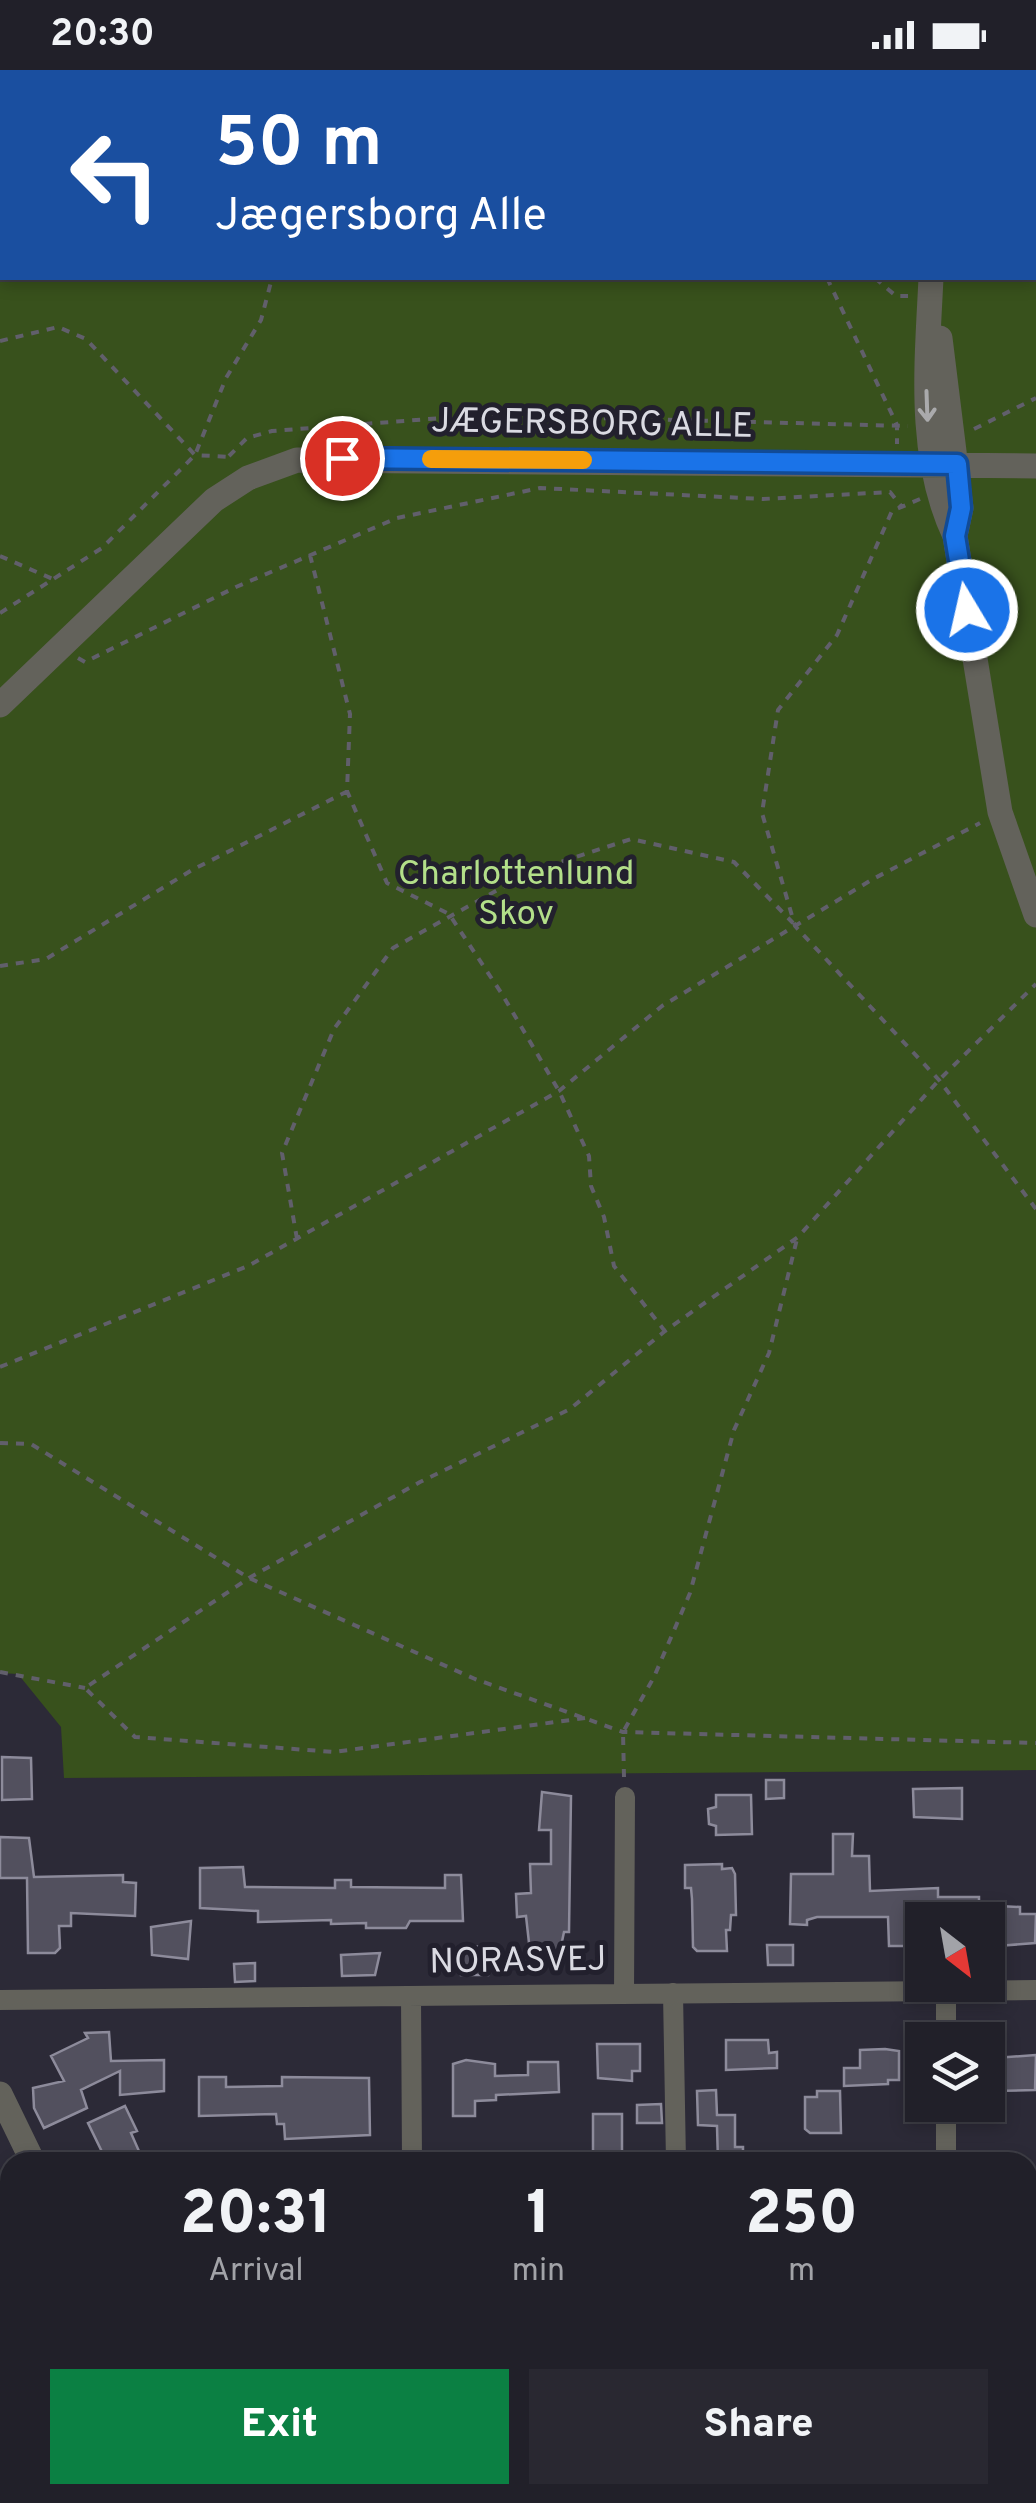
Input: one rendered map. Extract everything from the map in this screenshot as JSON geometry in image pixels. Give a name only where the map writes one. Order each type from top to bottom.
[{"type":"street","points":[[931,284],[940,427],[946,464],[961,508],[955,536]]},
{"type":"street","name":"JÆGERSBORG ALLE","points":[[0,705],[214,500],[248,478],[297,460],[1036,466]]},
{"type":"street","points":[[946,464],[941,498],[955,536],[1000,812],[1036,914]]},
{"type":"street","points":[[624,1797],[624,1994]]},
{"type":"street","name":"NORASVEJ","points":[[1005,1991],[1036,1990]]},
{"type":"street","name":"NORASVEJ","points":[[0,2000],[905,1992]]},
{"type":"street","points":[[674,1993],[676,2152]]},
{"type":"street","points":[[411,1996],[412,2152]]},
{"type":"street","points":[[0,2094],[28,2152]]},
{"type":"street","points":[[946,2122],[946,2152]]},
{"type":"path","points":[[0,613],[56,581],[102,548],[195,455],[226,378],[262,320],[272,280]]},
{"type":"path","points":[[828,280],[897,426]]},
{"type":"path","points":[[876,280],[896,296],[931,284]]},
{"type":"path","points":[[0,342],[58,327],[86,338],[195,455],[229,456],[247,438],[272,431],[482,415],[981,429],[1036,398]]},
{"type":"path","points":[[229,456],[236,468]]},
{"type":"path","points":[[60,648],[85,662],[236,586],[397,518],[540,488],[763,499],[890,492],[902,507]]},
{"type":"path","points":[[795,926],[762,813],[778,710],[837,635],[892,511],[924,498],[941,498]]},
{"type":"path","points":[[310,555],[350,714],[348,791],[387,884],[449,914],[560,1092],[589,1156],[590,1186],[604,1217],[614,1266],[665,1331]]},
{"type":"path","points":[[0,556],[56,581]]},
{"type":"path","points":[[0,966],[46,959],[192,870],[348,791]]},
{"type":"path","points":[[0,1367],[248,1266],[560,1092],[662,1006],[795,926],[1000,812]]},
{"type":"path","points":[[296,1239],[282,1153],[334,1029],[393,948],[530,872],[631,840],[734,862],[938,1080],[1036,1208]]},
{"type":"path","points":[[85,1688],[248,1578],[420,1482],[570,1410],[665,1331],[798,1237],[938,1080],[1036,984]]},
{"type":"path","points":[[624,1797],[623,1732],[654,1677],[690,1593],[734,1430],[770,1353],[798,1237]]},
{"type":"path","points":[[0,1443],[31,1444],[248,1578],[476,1679],[623,1732],[1036,1742]]},
{"type":"path","points":[[0,1672],[85,1688],[135,1737],[334,1752],[490,1728],[568,1724],[586,1718]]},
{"type":"green space","name":"Charlottenlund Skov","points":[[0,280],[1036,280],[1036,1770],[64,1778],[61,1727],[18,1674],[0,1673]]},
{"type":"building","points":[[2,1757],[31,1758],[32,1799],[2,1800]]},
{"type":"building","points":[[766,1780],[784,1780],[784,1798],[766,1799]]},
{"type":"building","points":[[962,1788],[962,1819],[914,1817],[913,1789]]},
{"type":"building","points":[[542,1792],[571,1796],[569,1932],[564,1932],[560,1951],[530,1952],[526,1916],[517,1917],[516,1894],[531,1893],[530,1864],[551,1864],[551,1830],[539,1830]]},
{"type":"building","points":[[716,1795],[751,1795],[752,1834],[716,1835],[716,1826],[709,1824],[708,1809],[716,1807]]},
{"type":"building","points":[[833,1834],[853,1834],[852,1856],[869,1856],[870,1891],[938,1888],[938,1897],[979,1897],[979,1902],[905,1902],[905,1946],[889,1946],[888,1917],[817,1917],[807,1920],[807,1925],[790,1924],[791,1874],[833,1874]]},
{"type":"building","points":[[0,1837],[29,1838],[34,1877],[123,1875],[123,1882],[136,1883],[135,1916],[71,1913],[71,1926],[59,1926],[60,1948],[55,1953],[28,1953],[27,1878],[0,1878]]},
{"type":"building","points":[[722,1864],[722,1869],[732,1868],[735,1874],[736,1915],[731,1915],[730,1930],[726,1930],[727,1951],[697,1951],[693,1947],[691,1888],[685,1888],[685,1865]]},
{"type":"building","points":[[243,1867],[245,1887],[335,1888],[335,1880],[351,1880],[351,1887],[445,1888],[445,1875],[461,1875],[463,1921],[410,1921],[406,1928],[366,1928],[366,1923],[331,1924],[331,1920],[258,1922],[258,1911],[200,1908],[200,1868]]},
{"type":"building","points":[[1005,1906],[1020,1907],[1020,1914],[1036,1914],[1035,1943],[1005,1945]]},
{"type":"building","points":[[191,1921],[188,1959],[152,1955],[151,1927]]},
{"type":"building","points":[[767,1945],[793,1945],[793,1965],[768,1965]]},
{"type":"building","points":[[460,1946],[489,1947],[488,1975],[461,1975]]},
{"type":"building","points":[[380,1953],[375,1975],[342,1976],[341,1955]]},
{"type":"building","points":[[255,1963],[255,1981],[235,1982],[234,1964]]},
{"type":"building","points":[[109,2032],[111,2061],[164,2060],[164,2091],[120,2095],[120,2071],[81,2090],[87,2108],[44,2128],[34,2108],[33,2088],[64,2081],[51,2056],[88,2038],[85,2033]]},
{"type":"building","points":[[726,2040],[768,2040],[769,2053],[777,2052],[777,2068],[726,2070]]},
{"type":"building","points":[[597,2044],[640,2044],[640,2071],[632,2071],[632,2081],[598,2078]]},
{"type":"building","points":[[860,2050],[899,2051],[899,2080],[844,2086],[844,2068],[860,2068]]},
{"type":"building","points":[[1036,2055],[1035,2090],[1005,2091],[1005,2057]]},
{"type":"building","points":[[466,2060],[495,2064],[495,2076],[528,2075],[528,2062],[558,2062],[559,2092],[496,2095],[496,2100],[475,2101],[475,2116],[453,2116],[453,2064]]},
{"type":"building","points":[[199,2077],[226,2077],[226,2087],[282,2086],[282,2077],[369,2078],[370,2135],[285,2139],[284,2124],[277,2124],[276,2114],[199,2116]]},
{"type":"building","points":[[716,2090],[717,2115],[735,2115],[735,2147],[743,2147],[743,2152],[718,2152],[717,2126],[698,2125],[697,2091]]},
{"type":"building","points":[[817,2091],[840,2091],[841,2133],[810,2133],[805,2129],[805,2097],[817,2097]]},
{"type":"building","points":[[661,2104],[662,2123],[637,2123],[637,2105]]},
{"type":"building","points":[[125,2106],[137,2131],[131,2133],[139,2152],[102,2152],[88,2123]]},
{"type":"building","points":[[593,2114],[622,2114],[622,2152],[593,2152]]},
{"type":"slow traffic","points":[[431,459],[583,460]]},
{"type":"route","points":[[342,458],[957,464],[961,508],[955,536],[967,610]]}]
